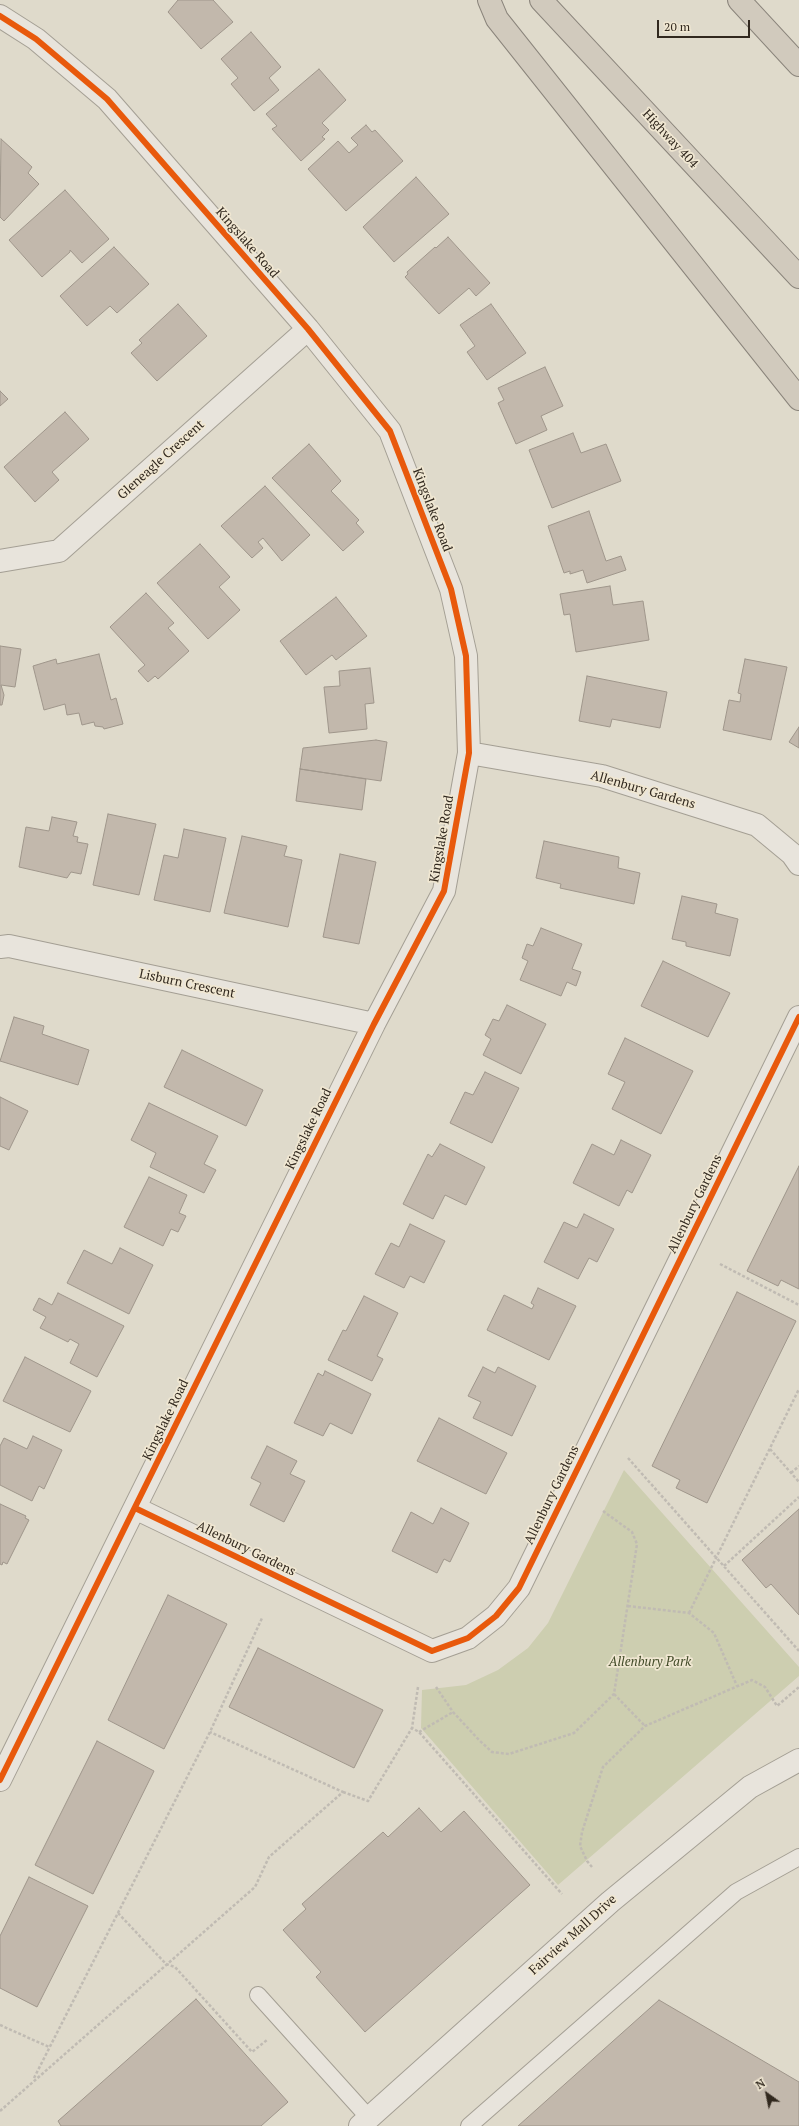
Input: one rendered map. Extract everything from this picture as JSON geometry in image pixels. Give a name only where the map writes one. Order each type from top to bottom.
[{"type":"highway","points":[[489,0],[497,19],[799,399]]},
{"type":"highway","name":"Highway 404","points":[[541,0],[799,277]]},
{"type":"highway","points":[[739,0],[799,65]]},
{"type":"street","name":"Kingslake Road","points":[[0,16],[36,39],[106,99],[308,328],[390,431],[451,590],[466,656],[469,753],[444,891],[374,1024],[0,1780]]},
{"type":"street","name":"Gleneagle Crescent","points":[[0,561],[59,551],[308,328]]},
{"type":"street","name":"Allenbury Gardens","points":[[469,753],[602,776],[757,824],[792,854],[799,864]]},
{"type":"street","name":"Lisburn Crescent","points":[[0,947],[9,946],[374,1024]]},
{"type":"street","name":"Allenbury Gardens","points":[[135,1508],[432,1651],[468,1638],[496,1616],[519,1588],[799,1017]]},
{"type":"street","name":"Fairview Mall Drive","points":[[364,2122],[616,1897],[750,1787],[799,1760]]},
{"type":"lane","points":[[469,2126],[736,1892],[799,1857]]},
{"type":"lane","points":[[258,1995],[285,2025],[364,2122]]},
{"type":"path","points":[[720,1264],[799,1305]]},
{"type":"path","points":[[689,1613],[799,1389]]},
{"type":"path","points":[[770,1450],[799,1482]]},
{"type":"path","points":[[628,1458],[799,1651]]},
{"type":"path","points":[[791,1473],[799,1466]]},
{"type":"path","points":[[724,1566],[799,1497]]},
{"type":"path","points":[[436,1687],[453,1712],[492,1752],[509,1754],[574,1733],[614,1694],[637,1544],[632,1532],[603,1511]]},
{"type":"path","points":[[628,1606],[689,1613],[714,1633],[737,1686]]},
{"type":"path","points":[[32,2081],[210,1732],[262,1618]]},
{"type":"path","points":[[592,1867],[586,1861],[580,1846],[582,1832],[603,1767],[646,1726],[752,1680],[765,1687],[777,1706],[799,1687]]},
{"type":"path","points":[[210,1732],[343,1792],[368,1801],[412,1728],[418,1687]]},
{"type":"path","points":[[614,1694],[646,1726]]},
{"type":"path","points":[[419,1732],[453,1712]]},
{"type":"path","points":[[412,1728],[419,1732],[562,1894]]},
{"type":"path","points":[[0,2111],[32,2081],[254,1887],[269,1857],[343,1792]]},
{"type":"path","points":[[118,1913],[166,1964],[175,1967],[252,2052],[285,2025]]},
{"type":"path","points":[[0,2025],[49,2048]]},
{"type":"green space","name":"Allenbury Park","points":[[624,1470],[799,1667],[799,1676],[558,1885],[421,1728],[422,1690],[466,1685],[498,1670],[528,1648],[548,1623]]},
{"type":"building","points":[[178,0],[213,0],[233,22],[201,49],[168,12]]},
{"type":"building","points":[[251,32],[281,67],[269,78],[279,90],[254,111],[231,84],[238,78],[221,59]]},
{"type":"building","points":[[319,69],[346,100],[322,123],[329,130],[322,137],[325,139],[301,161],[272,129],[277,126],[266,114]]},
{"type":"building","points":[[366,125],[372,132],[375,130],[403,161],[346,211],[308,169],[338,141],[349,153],[358,145],[351,138]]},
{"type":"building","points":[[1,139],[32,167],[28,173],[39,184],[4,221],[0,217]]},
{"type":"building","points":[[416,177],[449,214],[394,262],[363,227]]},
{"type":"building","points":[[65,190],[109,239],[82,263],[70,250],[70,252],[42,277],[9,240]]},
{"type":"building","points":[[448,237],[490,283],[476,296],[469,288],[439,314],[405,277],[408,274],[407,272]]},
{"type":"building","points":[[114,247],[149,284],[117,313],[110,306],[87,326],[60,296]]},
{"type":"building","points":[[178,304],[207,336],[157,381],[131,353],[142,343],[139,340]]},
{"type":"building","points":[[491,304],[526,353],[487,380],[467,352],[475,346],[460,325]]},
{"type":"building","points":[[545,367],[563,406],[541,416],[547,430],[516,444],[498,403],[504,400],[498,388]]},
{"type":"building","points":[[0,391],[8,399],[0,406]]},
{"type":"building","points":[[65,412],[89,439],[52,472],[59,480],[35,502],[4,467]]},
{"type":"building","points":[[573,433],[581,453],[606,444],[621,481],[552,508],[529,450]]},
{"type":"building","points":[[309,444],[341,481],[331,491],[359,520],[356,523],[364,532],[343,551],[272,478]]},
{"type":"building","points":[[265,486],[310,535],[282,561],[263,538],[258,542],[263,548],[252,558],[221,526]]},
{"type":"building","points":[[589,511],[606,561],[621,556],[626,570],[587,583],[583,570],[570,574],[570,571],[564,573],[548,526]]},
{"type":"building","points":[[200,544],[230,577],[219,587],[240,610],[208,639],[157,583]]},
{"type":"building","points":[[610,586],[613,605],[643,601],[649,640],[576,652],[570,614],[564,615],[560,594]]},
{"type":"building","points":[[146,593],[174,623],[168,628],[189,651],[158,679],[155,676],[148,682],[138,671],[145,665],[110,627]]},
{"type":"building","points":[[336,597],[367,636],[336,660],[332,655],[306,675],[280,641]]},
{"type":"building","points":[[0,646],[21,649],[15,687],[1,685],[4,695],[2,705],[0,705]]},
{"type":"building","points":[[99,654],[111,700],[116,698],[123,724],[104,729],[103,727],[95,726],[94,722],[82,725],[79,713],[67,715],[65,704],[44,710],[33,666],[56,659],[57,664]]},
{"type":"building","points":[[745,659],[787,667],[771,740],[723,730],[729,700],[740,702],[741,694],[738,693]]},
{"type":"building","points":[[370,668],[374,703],[365,704],[367,729],[329,733],[324,687],[340,686],[339,671]]},
{"type":"building","points":[[587,676],[667,692],[660,728],[612,719],[610,727],[579,721]]},
{"type":"building","points":[[799,727],[799,748],[789,742]]},
{"type":"building","points":[[376,740],[387,742],[381,781],[300,769],[303,748]]},
{"type":"building","points":[[300,769],[366,779],[362,810],[296,801]]},
{"type":"building","points":[[108,814],[156,824],[139,895],[93,885]]},
{"type":"building","points":[[52,817],[77,822],[73,836],[78,837],[77,842],[88,844],[81,874],[71,872],[67,878],[19,867],[26,827],[49,831]]},
{"type":"building","points":[[184,829],[226,838],[210,912],[154,900],[164,855],[178,858]]},
{"type":"building","points":[[242,836],[287,846],[284,856],[302,860],[288,927],[224,913]]},
{"type":"building","points":[[544,841],[619,857],[618,868],[640,873],[634,904],[560,888],[561,884],[536,878]]},
{"type":"building","points":[[340,854],[376,862],[359,944],[323,937]]},
{"type":"building","points":[[682,896],[717,904],[715,913],[738,919],[730,956],[686,946],[686,942],[672,939]]},
{"type":"building","points":[[541,928],[582,944],[572,969],[581,972],[576,986],[567,982],[561,996],[520,980],[528,961],[522,958],[527,944],[533,946]]},
{"type":"building","points":[[663,961],[730,993],[708,1037],[641,1006]]},
{"type":"building","points":[[507,1005],[546,1024],[521,1074],[483,1055],[491,1039],[485,1035],[493,1019],[499,1021]]},
{"type":"building","points":[[14,1017],[44,1026],[42,1034],[89,1050],[78,1085],[0,1061]]},
{"type":"building","points":[[625,1038],[693,1071],[661,1134],[612,1109],[625,1082],[608,1074]]},
{"type":"building","points":[[182,1050],[263,1090],[246,1126],[164,1087]]},
{"type":"building","points":[[485,1072],[519,1088],[492,1143],[450,1123],[465,1092],[473,1095]]},
{"type":"building","points":[[0,1097],[28,1111],[9,1150],[0,1146]]},
{"type":"building","points":[[149,1103],[218,1136],[204,1164],[216,1170],[204,1193],[150,1167],[156,1153],[131,1140]]},
{"type":"building","points":[[621,1140],[651,1155],[632,1193],[627,1190],[619,1206],[573,1183],[592,1144],[614,1155]]},
{"type":"building","points":[[440,1144],[485,1167],[466,1205],[445,1195],[433,1219],[403,1204],[428,1154],[432,1157]]},
{"type":"building","points":[[799,1166],[799,1289],[781,1280],[778,1286],[747,1271]]},
{"type":"building","points":[[149,1177],[187,1195],[179,1213],[186,1216],[178,1232],[171,1229],[163,1246],[124,1227]]},
{"type":"building","points":[[584,1214],[614,1229],[597,1262],[589,1258],[578,1279],[544,1262],[564,1222],[577,1228]]},
{"type":"building","points":[[410,1224],[445,1241],[424,1283],[410,1276],[404,1288],[375,1274],[391,1243],[399,1247]]},
{"type":"building","points":[[120,1248],[153,1265],[129,1314],[67,1283],[84,1250],[112,1264]]},
{"type":"building","points":[[538,1288],[576,1306],[549,1360],[487,1330],[504,1295],[532,1309],[534,1305],[531,1303]]},
{"type":"building","points":[[737,1292],[796,1321],[707,1503],[676,1488],[680,1480],[652,1466]]},
{"type":"building","points":[[58,1293],[124,1326],[97,1377],[70,1363],[79,1344],[70,1339],[68,1342],[40,1328],[46,1317],[33,1310],[39,1298],[52,1305]]},
{"type":"building","points":[[364,1296],[398,1313],[377,1356],[383,1359],[372,1381],[328,1360],[343,1330],[346,1331]]},
{"type":"building","points":[[25,1357],[91,1391],[70,1432],[3,1401]]},
{"type":"building","points":[[483,1367],[495,1373],[498,1367],[536,1386],[512,1436],[473,1418],[481,1402],[468,1396]]},
{"type":"building","points":[[325,1371],[371,1394],[352,1434],[330,1423],[323,1436],[294,1423],[318,1373],[323,1376]]},
{"type":"building","points":[[439,1418],[507,1453],[486,1494],[417,1461]]},
{"type":"building","points":[[33,1436],[62,1450],[44,1489],[39,1486],[32,1501],[0,1485],[0,1446],[4,1438],[27,1449]]},
{"type":"building","points":[[267,1446],[297,1461],[290,1474],[305,1481],[284,1522],[250,1505],[261,1483],[251,1478]]},
{"type":"building","points":[[0,1504],[26,1516],[25,1518],[29,1520],[7,1564],[3,1562],[2,1565],[0,1564]]},
{"type":"building","points":[[441,1508],[469,1523],[450,1562],[444,1559],[437,1573],[392,1551],[411,1512],[433,1524]]},
{"type":"building","points":[[799,1509],[799,1615],[771,1584],[766,1588],[742,1560]]},
{"type":"building","points":[[168,1595],[227,1624],[164,1749],[108,1720]]},
{"type":"building","points":[[258,1648],[383,1710],[354,1768],[229,1707]]},
{"type":"building","points":[[97,1741],[154,1771],[93,1894],[35,1865]]},
{"type":"building","points":[[419,1808],[441,1832],[464,1811],[530,1885],[365,2032],[316,1977],[321,1972],[283,1930],[306,1909],[302,1904],[383,1832],[388,1837]]},
{"type":"building","points":[[29,1877],[88,1906],[37,2007],[0,1988],[0,1936]]},
{"type":"building","points":[[196,1999],[288,2102],[261,2126],[61,2126],[58,2121]]},
{"type":"building","points":[[659,2000],[799,2082],[799,2126],[518,2126]]},
{"type":"cycle path","points":[[0,16],[36,39],[107,99],[308,329],[390,431],[451,589],[466,656],[469,753],[444,891],[374,1024],[0,1780]]},
{"type":"cycle path","points":[[135,1508],[432,1651],[468,1638],[496,1616],[519,1588],[799,1017]]}]
